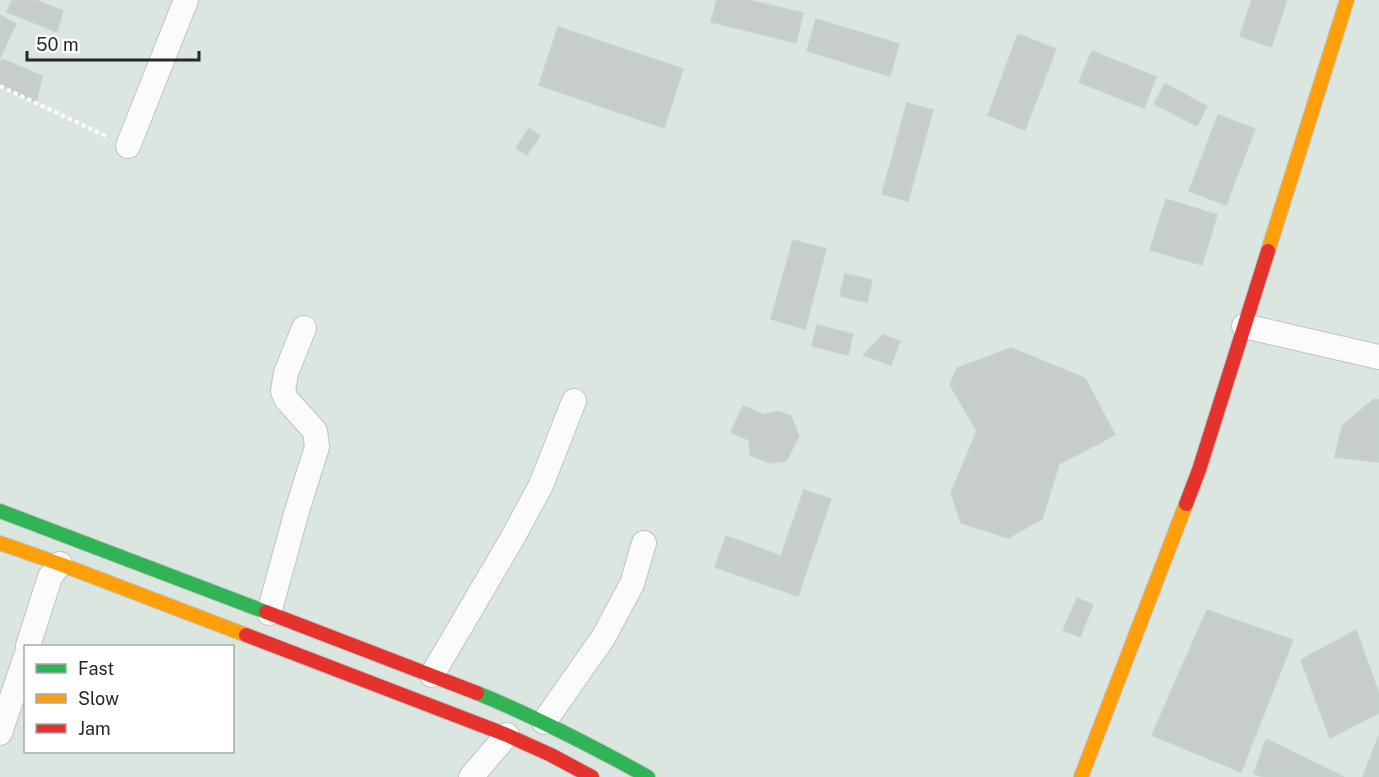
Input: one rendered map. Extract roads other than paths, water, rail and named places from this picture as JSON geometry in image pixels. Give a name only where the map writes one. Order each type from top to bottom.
[{"type":"main road","points":[[1081,777],[1199,470],[1347,0]]},
{"type":"main road","points":[[0,511],[518,709],[648,777]]},
{"type":"main road","points":[[0,543],[507,735],[592,777]]},
{"type":"street","points":[[128,146],[180,2]]},
{"type":"street","points":[[1244,326],[1379,357]]},
{"type":"street","points":[[269,613],[317,447],[315,431],[286,399],[283,391],[286,373],[304,328]]},
{"type":"street","points":[[432,675],[541,485],[574,401]]},
{"type":"street","points":[[544,722],[603,638],[632,584],[644,543]]},
{"type":"street","points":[[28,645],[50,577],[60,564]]},
{"type":"street","points":[[0,733],[24,662]]},
{"type":"street","points":[[471,777],[507,735]]}]
